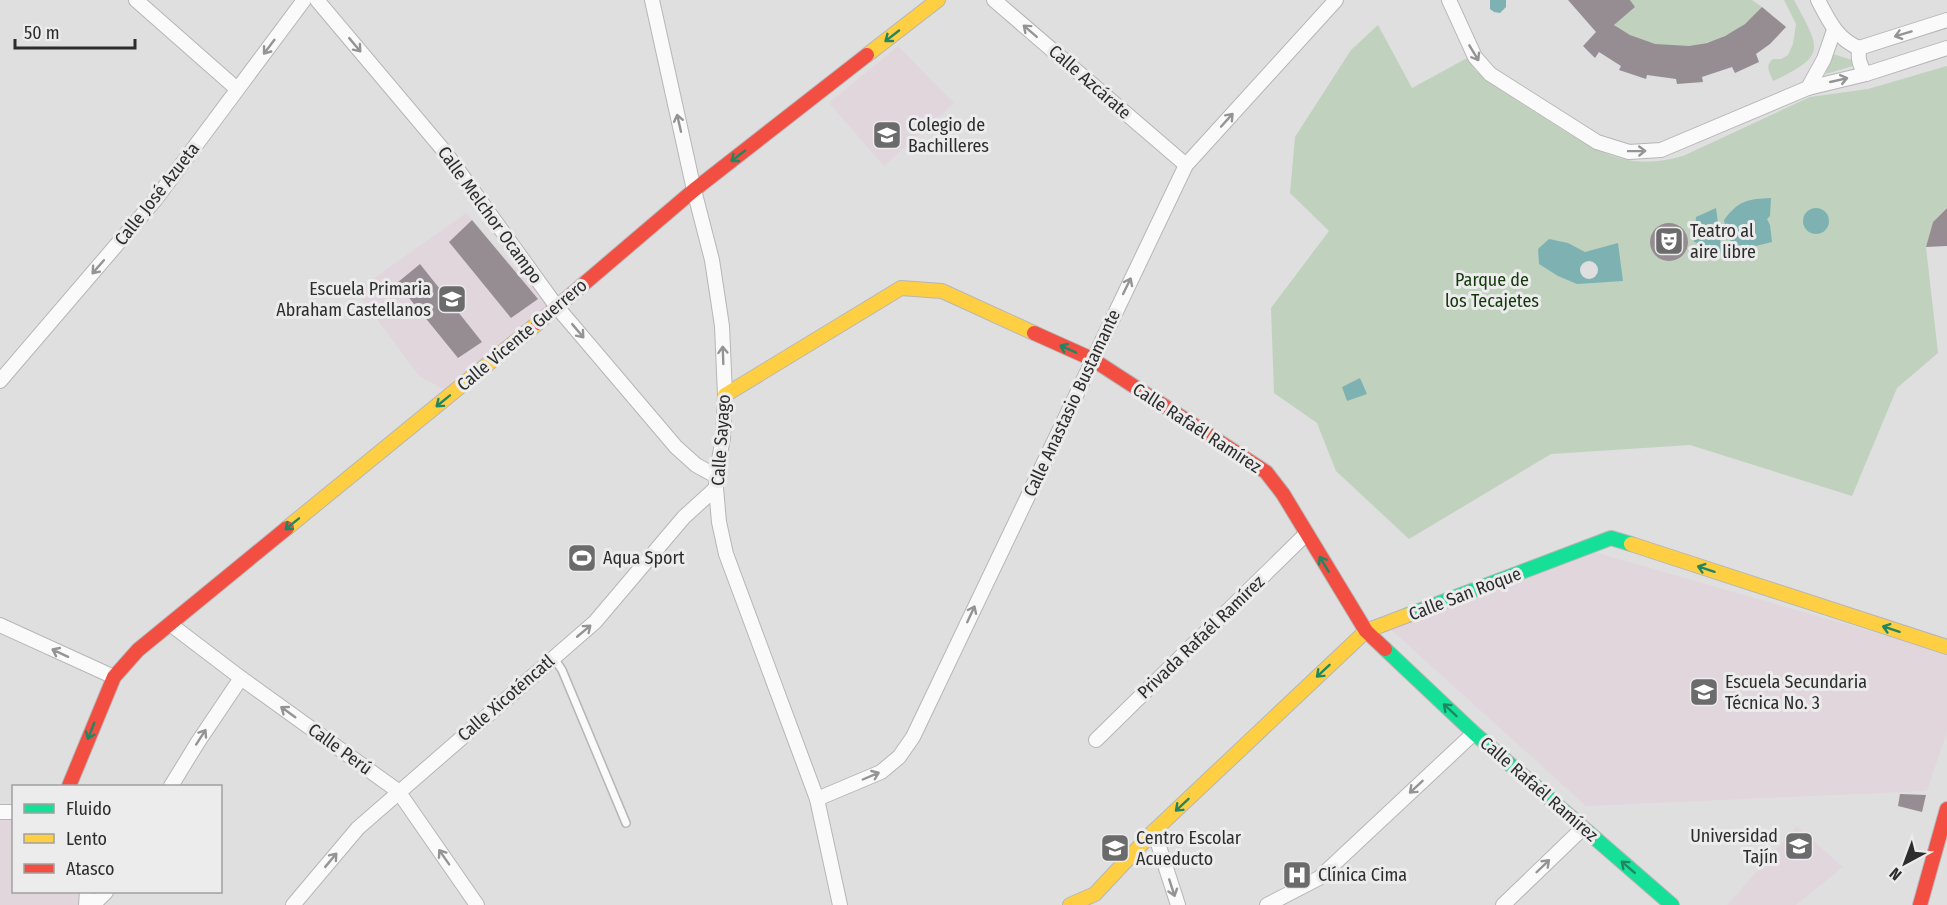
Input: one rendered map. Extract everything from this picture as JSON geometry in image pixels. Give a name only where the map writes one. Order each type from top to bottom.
[{"type":"street","points":[[136,0],[237,89]]},
{"type":"street","name":"Calle José Azueta","points":[[0,381],[155,200],[304,0]]},
{"type":"street","name":"Calle Melchor Ocampo","points":[[317,0],[444,152],[557,307],[676,447],[716,482]]},
{"type":"street","name":"Calle Sayago","points":[[652,0],[712,260],[722,326],[725,395],[723,438],[716,482],[719,522],[726,554],[817,799],[840,905]]},
{"type":"street","name":"Calle Vicente Guerrero","points":[[69,785],[114,677],[138,650],[557,307],[694,190],[938,0]]},
{"type":"street","name":"Calle Azcárate","points":[[994,0],[1186,165]]},
{"type":"street","name":"Calle Anastasio Bustamante","points":[[817,799],[881,772],[899,757],[913,737],[1186,165],[1336,0]]},
{"type":"street","points":[[1449,0],[1475,57],[1490,74],[1597,142],[1629,152],[1662,150],[1808,88],[1866,74],[1947,48]]},
{"type":"street","points":[[1818,0],[1834,30],[1847,43],[1859,48],[1947,20]]},
{"type":"street","points":[[1808,88],[1824,59],[1834,30]]},
{"type":"street","points":[[1859,48],[1860,66],[1866,74]]},
{"type":"street","name":"Calle Rafaél Ramírez","points":[[725,395],[901,288],[942,291],[1092,359],[1266,472],[1283,494],[1366,631],[1474,733],[1672,905]]},
{"type":"street","name":"Calle Xicoténcatl","points":[[293,905],[358,828],[595,622],[716,482]]},
{"type":"street","name":"Privada Rafaél Ramírez","points":[[1096,740],[1306,534]]},
{"type":"street","name":"Calle San Roque","points":[[1070,905],[1095,894],[1154,831],[1366,631],[1611,538],[1947,647]]},
{"type":"street","name":"Calle Perú","points":[[170,624],[398,791],[477,905]]},
{"type":"street","points":[[0,625],[114,677]]},
{"type":"street","points":[[172,785],[241,678]]},
{"type":"street","points":[[1267,905],[1319,878],[1474,733]]},
{"type":"street","points":[[1920,905],[1947,809]]},
{"type":"street","points":[[1503,905],[1583,828]]},
{"type":"street","points":[[1154,831],[1178,905]]},
{"type":"street","points":[[93,905],[104,893]]},
{"type":"lane","points":[[553,657],[562,670],[626,823]]},
{"type":"shaded area","name":"Colegio de Bachilleres","points":[[898,46],[954,103],[884,166],[829,103]]},
{"type":"shaded area","name":"Escuela Primaria Abraham Castellanos","points":[[466,213],[549,306],[446,391],[419,376],[356,291]]},
{"type":"shaded area","name":"Escuela Secundaria Técnica No. 3","points":[[1587,550],[1947,653],[1947,732],[1927,791],[1586,806],[1389,628]]},
{"type":"shaded area","points":[[0,817],[12,819],[12,893],[81,893],[80,905],[0,905]]},
{"type":"shaded area","name":"Universidad Tajín","points":[[1797,826],[1843,867],[1796,905],[1727,905]]},
{"type":"green space","points":[[1630,0],[1752,0],[1762,7],[1739,28],[1725,36],[1694,46],[1677,47],[1646,42],[1616,27],[1615,24],[1635,7]]},
{"type":"green space","points":[[1784,0],[1794,0],[1809,30],[1814,49],[1811,57],[1803,64],[1773,81],[1768,70],[1769,64],[1773,59],[1781,59],[1788,55],[1793,44],[1796,24]]},
{"type":"green space","name":"Parque de los Tecajetes","points":[[1378,25],[1412,88],[1469,57],[1475,70],[1486,80],[1584,143],[1614,156],[1646,162],[1683,156],[1810,97],[1868,89],[1947,66],[1947,207],[1933,222],[1926,247],[1938,353],[1897,388],[1852,496],[1690,445],[1551,454],[1409,539],[1336,471],[1317,423],[1274,393],[1271,308],[1329,231],[1290,193],[1295,137],[1351,50]]},
{"type":"green space","points":[[1830,53],[1852,60],[1853,66],[1826,74]]},
{"type":"water","points":[[1490,0],[1506,0],[1506,7],[1500,13],[1494,12],[1490,9]]},
{"type":"water","points":[[1771,198],[1770,216],[1767,219],[1772,242],[1744,249],[1733,245],[1727,234],[1724,220],[1734,208],[1744,202]]},
{"type":"water","points":[[1716,208],[1722,254],[1707,257],[1704,245],[1694,242],[1696,217]]},
{"type":"water","points":[[1816,208],[1825,212],[1829,221],[1825,230],[1816,234],[1807,230],[1803,221],[1807,212]]},
{"type":"water","points":[[1549,239],[1568,243],[1585,252],[1618,243],[1623,281],[1577,284],[1558,276],[1539,264],[1538,249]]},
{"type":"water","points":[[1360,378],[1367,394],[1347,401],[1342,387]]},
{"type":"pier","points":[[1589,261],[1595,264],[1598,270],[1595,276],[1589,279],[1583,276],[1580,270],[1583,264]]},
{"type":"building","points":[[1568,0],[1630,0],[1635,7],[1614,25],[1630,35],[1655,44],[1689,46],[1707,43],[1745,24],[1762,7],[1786,27],[1770,44],[1756,54],[1759,62],[1735,73],[1732,67],[1702,77],[1703,82],[1677,84],[1676,79],[1647,75],[1646,79],[1619,70],[1621,66],[1599,52],[1595,58],[1583,46],[1596,32]]},
{"type":"building","points":[[1947,208],[1947,246],[1926,247],[1933,222]]},
{"type":"building","points":[[472,220],[538,299],[511,318],[449,242]]},
{"type":"building","name":"Teatro al aire libre","points":[[1669,223],[1682,229],[1688,242],[1682,255],[1669,261],[1656,255],[1650,242],[1656,229]]},
{"type":"building","points":[[420,264],[482,342],[458,358],[397,283]]},
{"type":"building","points":[[1900,794],[1926,795],[1922,812],[1898,806]]},
{"type":"traffic: fast","points":[[1408,615],[1611,538],[1631,544]]},
{"type":"traffic: fast","points":[[1385,649],[1474,733],[1672,905]]},
{"type":"traffic: slow","points":[[867,55],[938,0]]},
{"type":"traffic: slow","points":[[725,395],[901,288],[942,291],[1034,333]]},
{"type":"traffic: slow","points":[[287,528],[538,323]]},
{"type":"traffic: slow","points":[[1631,544],[1947,647]]},
{"type":"traffic: slow","points":[[1070,905],[1095,894],[1154,831],[1366,631],[1408,615]]},
{"type":"traffic: jam","points":[[538,323],[694,190],[867,55]]},
{"type":"traffic: jam","points":[[1034,333],[1092,359],[1266,472],[1283,494],[1366,631],[1385,649]]},
{"type":"traffic: jam","points":[[69,785],[114,677],[138,650],[287,528]]},
{"type":"traffic: jam","points":[[1920,905],[1947,809]]},
{"type":"place","name":"Colegio de Bachilleres","points":[[887,135]]},
{"type":"place","name":"Teatro al aire libre","points":[[1669,241]]},
{"type":"place","name":"Escuela Primaria Abraham Castellanos","points":[[452,299]]},
{"type":"place","name":"Aqua Sport","points":[[582,558]]},
{"type":"place","name":"Escuela Secundaria Técnica No. 3","points":[[1704,692]]},
{"type":"place","name":"Universidad Tajín","points":[[1799,846]]},
{"type":"place","name":"Centro Escolar Acueducto","points":[[1115,848]]},
{"type":"place","name":"Clínica Cima","points":[[1297,875]]}]
